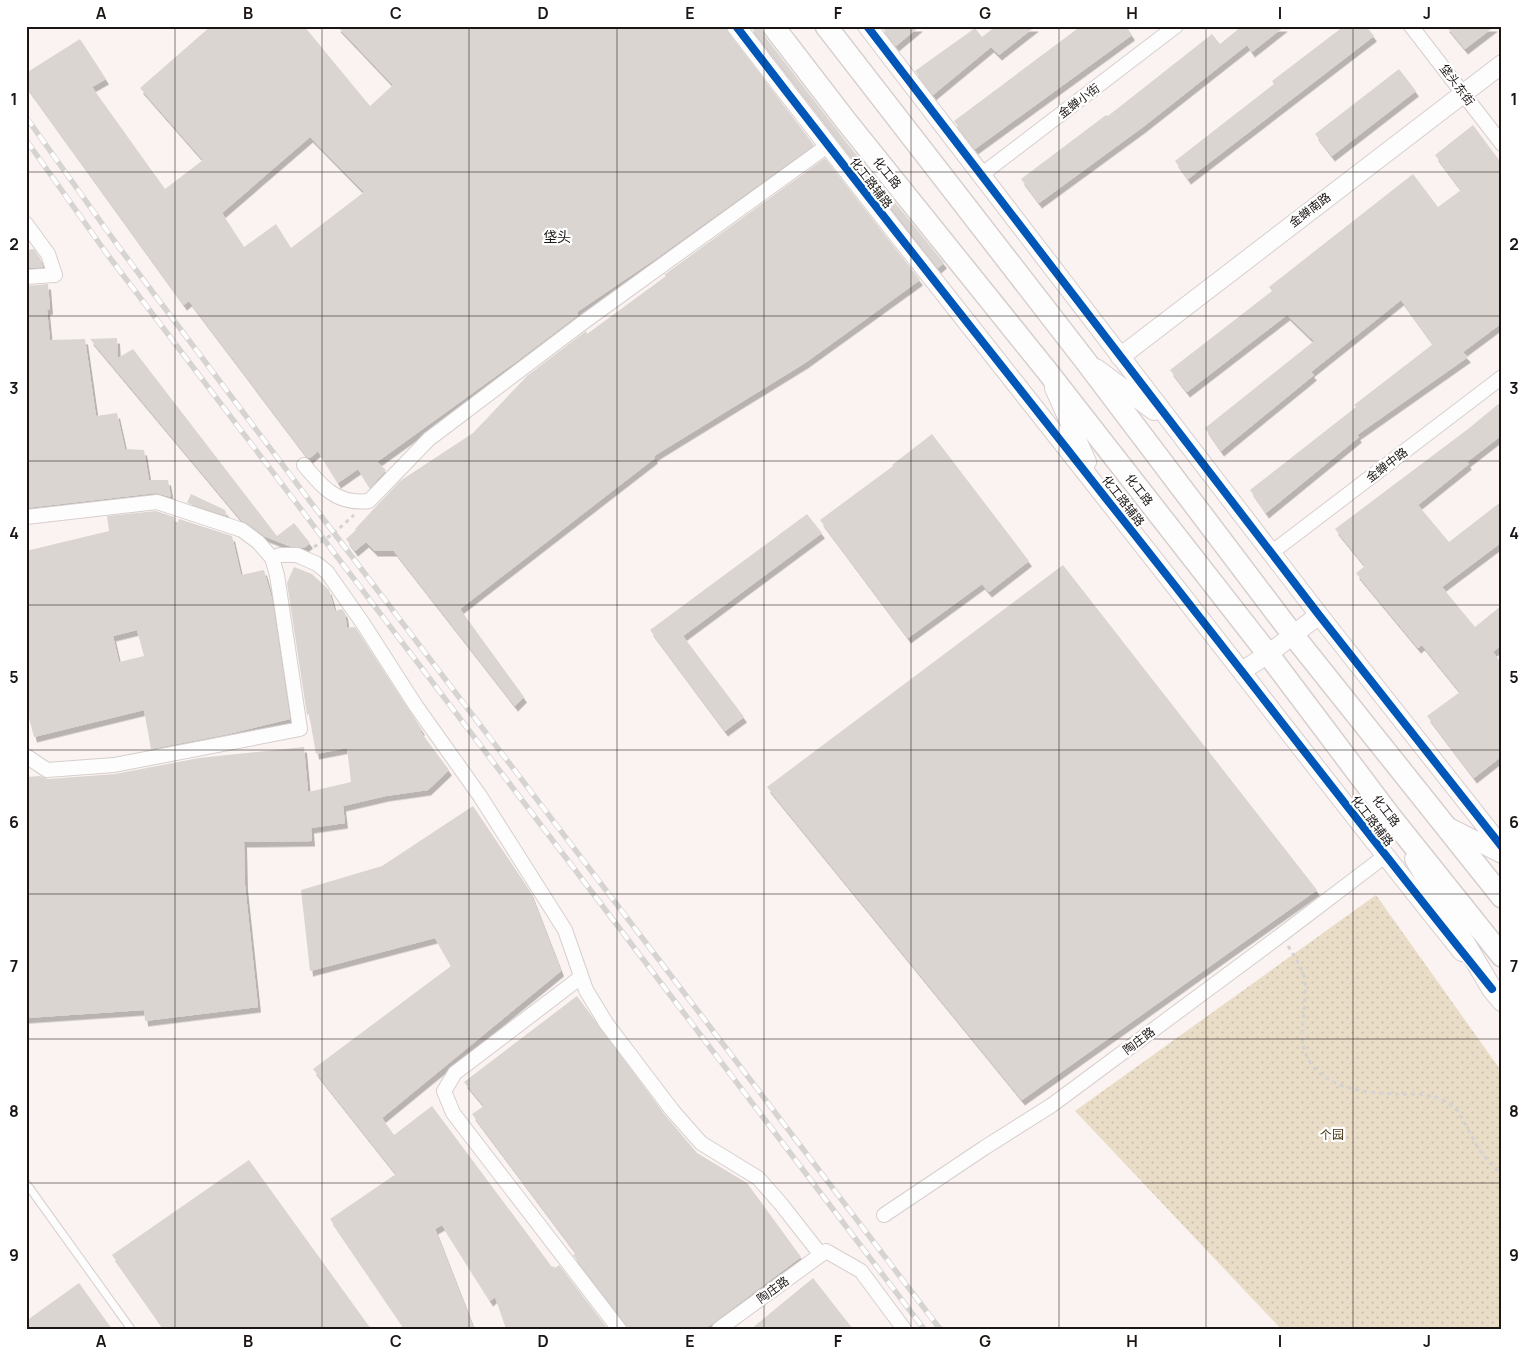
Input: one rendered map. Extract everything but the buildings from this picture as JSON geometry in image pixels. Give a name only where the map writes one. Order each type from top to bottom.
[{"type":"main road","name":"化工路","points":[[773,26],[846,121],[1047,372],[1268,654],[1390,816],[1502,956]]},
{"type":"main road","points":[[826,26],[1084,359],[1293,635],[1502,897]]},
{"type":"main road","name":"化工路辅路","points":[[1390,816],[1497,995]]},
{"type":"street","name":"化工路辅路","points":[[736,26],[827,146],[1242,671],[1385,856],[1497,995]]},
{"type":"street","points":[[867,26],[1170,423],[1502,847]]},
{"type":"street","name":"金蝉小街","points":[[981,175],[1176,26]]},
{"type":"street","name":"垡头东街","points":[[1411,26],[1502,144]]},
{"type":"street","name":"金蝉南路","points":[[1120,356],[1502,64]]},
{"type":"street","points":[[304,465],[320,485],[341,499],[355,503],[369,501],[429,439],[581,324],[827,146]]},
{"type":"street","points":[[26,224],[48,254],[55,274],[26,277]]},
{"type":"street","points":[[1084,359],[1170,423]]},
{"type":"street","points":[[1047,372],[1085,458],[1109,502]]},
{"type":"street","name":"金蝉中路","points":[[1271,553],[1502,377]]},
{"type":"street","points":[[26,517],[157,502],[242,530],[258,542],[272,558],[277,575],[300,729],[114,765],[47,770],[26,756]]},
{"type":"street","points":[[272,558],[280,555],[297,554],[317,564],[327,572],[416,706],[480,796],[565,930],[586,990],[606,1023],[678,1116],[701,1143],[758,1178],[824,1253],[860,1271],[904,1329]]},
{"type":"street","points":[[1242,671],[1268,654],[1319,615]]},
{"type":"street","points":[[1445,825],[1502,854]]},
{"type":"street","name":"陶庄路","points":[[884,1215],[1052,1105],[1385,856]]},
{"type":"street","points":[[581,977],[455,1074],[444,1091],[453,1113],[619,1329]]},
{"type":"street","name":"陶庄路","points":[[719,1329],[824,1253]]},
{"type":"lane","points":[[26,1182],[131,1329]]},
{"type":"path","points":[[297,554],[306,552],[334,533],[369,501]]},
{"type":"path","points":[[1281,935],[1298,960],[1306,982],[1302,1033],[1303,1050],[1313,1067],[1328,1080],[1341,1086],[1398,1094],[1416,1093],[1433,1097],[1451,1105],[1468,1129],[1477,1146],[1502,1176]]},
{"type":"green space","name":"个园","points":[[1376,895],[1502,1072],[1502,1329],[1281,1329],[1075,1111]]},
{"type":"railway","points":[[26,117],[118,246],[334,533],[940,1329]]},
{"type":"railway","points":[[26,140],[107,254],[924,1329]]},
{"type":"cycle path","points":[[736,26],[1395,868],[1492,989]]},
{"type":"cycle path","points":[[867,26],[1319,615],[1502,847]]},
{"type":"district","name":"垡头","points":[[557,237]]}]
